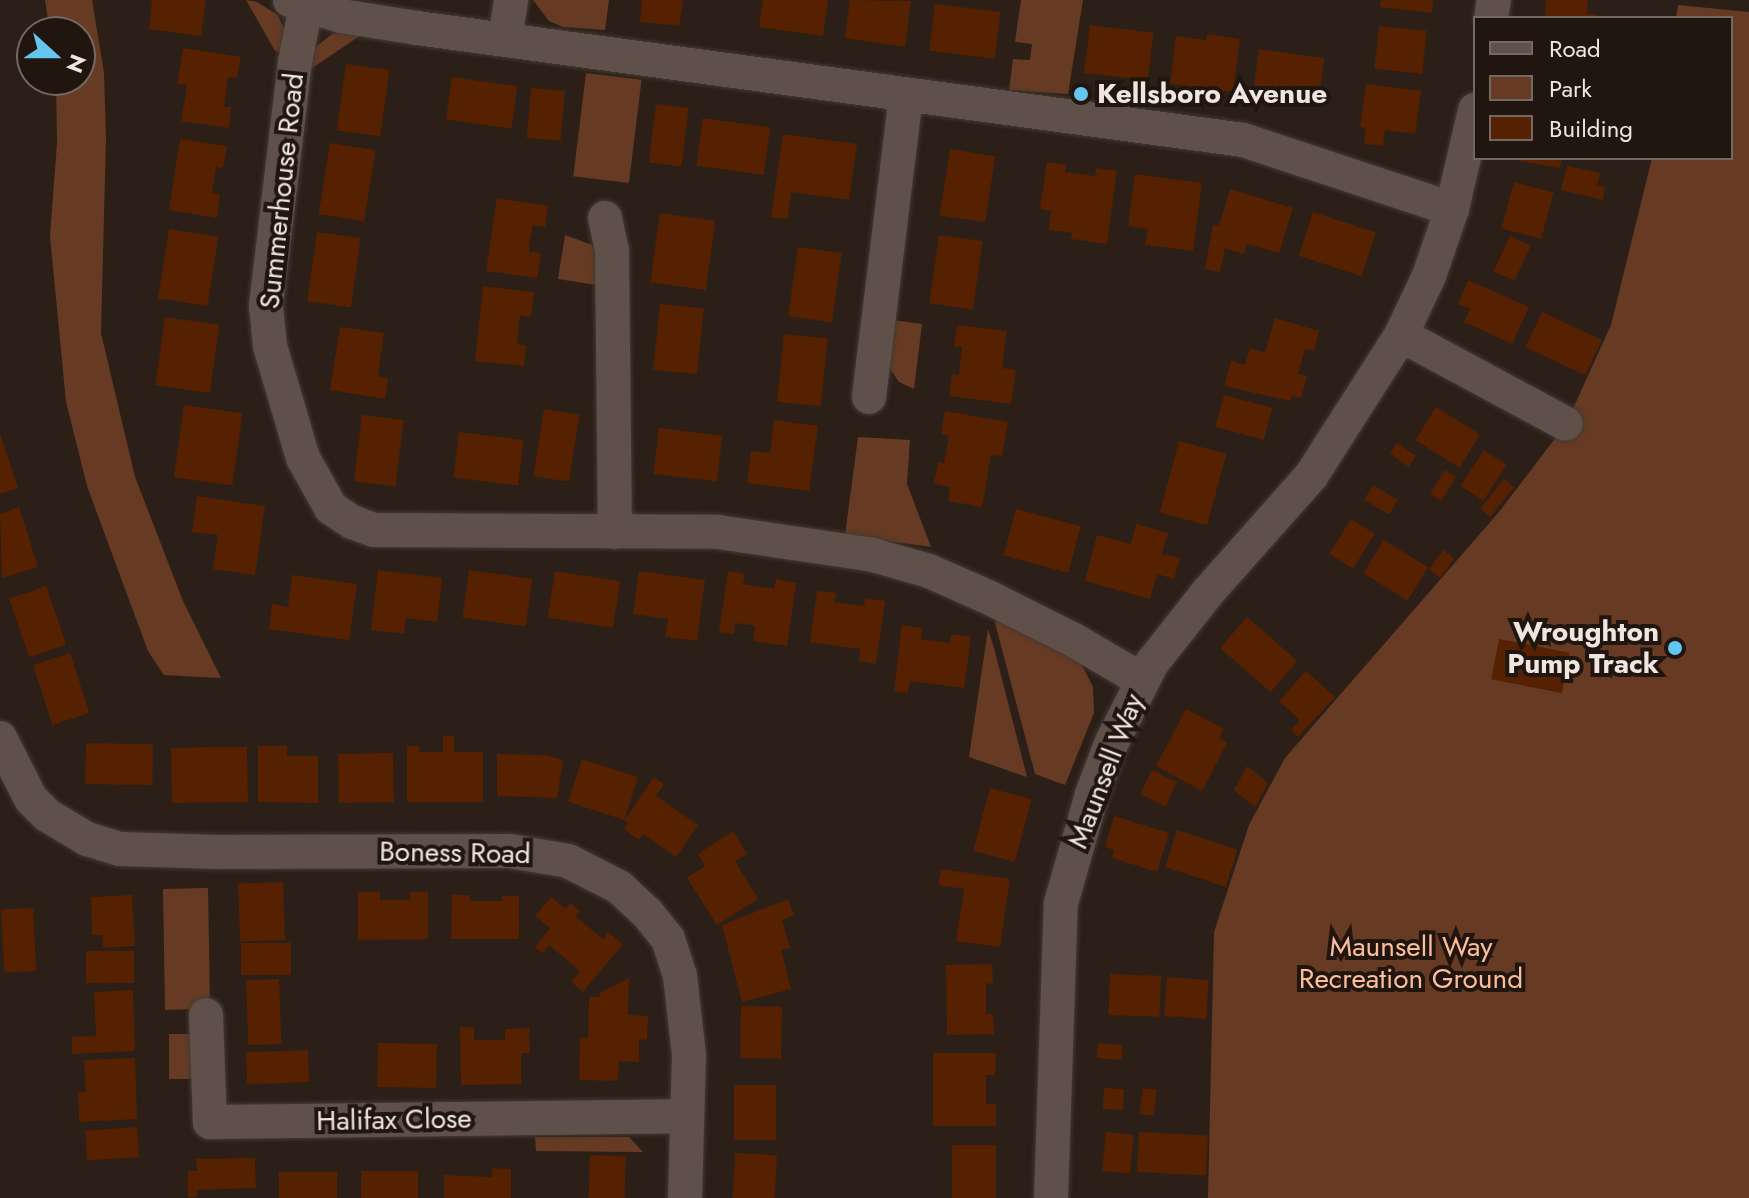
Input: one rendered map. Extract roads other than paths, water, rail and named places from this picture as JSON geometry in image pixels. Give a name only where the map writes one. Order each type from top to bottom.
[{"type":"street","points":[[505,39],[511,0]]},
{"type":"street","points":[[298,3],[368,21],[1243,140],[1452,209]]},
{"type":"street","name":"Summerhouse Road","points":[[298,3],[295,62],[266,306],[270,346],[303,458],[331,508],[352,522],[374,530],[754,535],[903,562],[1018,612],[1142,680]]},
{"type":"street","points":[[869,397],[906,96]]},
{"type":"street","name":"Maunsell Way","points":[[1051,1198],[1061,903],[1092,794],[1142,680],[1208,592],[1311,476],[1401,335],[1429,276],[1452,209],[1473,119]]},
{"type":"street","points":[[605,218],[612,250],[615,532]]},
{"type":"street","points":[[1401,335],[1566,424]]},
{"type":"street","name":"Boness Road","points":[[0,739],[31,799],[47,815],[87,839],[120,849],[218,852],[510,851],[552,856],[586,867],[619,887],[641,906],[668,939],[675,956],[688,1019],[685,1198]]},
{"type":"street","name":"Halifax Close","points":[[206,1015],[210,1122],[686,1116]]},
{"type":"place","name":"Kellsboro Avenue","points":[[1081,94]]},
{"type":"place","name":"Wroughton Pump Track","points":[[1675,648]]},
{"type":"park label","name":"Maunsell Way Recreation Ground","points":[[1411,963]]}]
